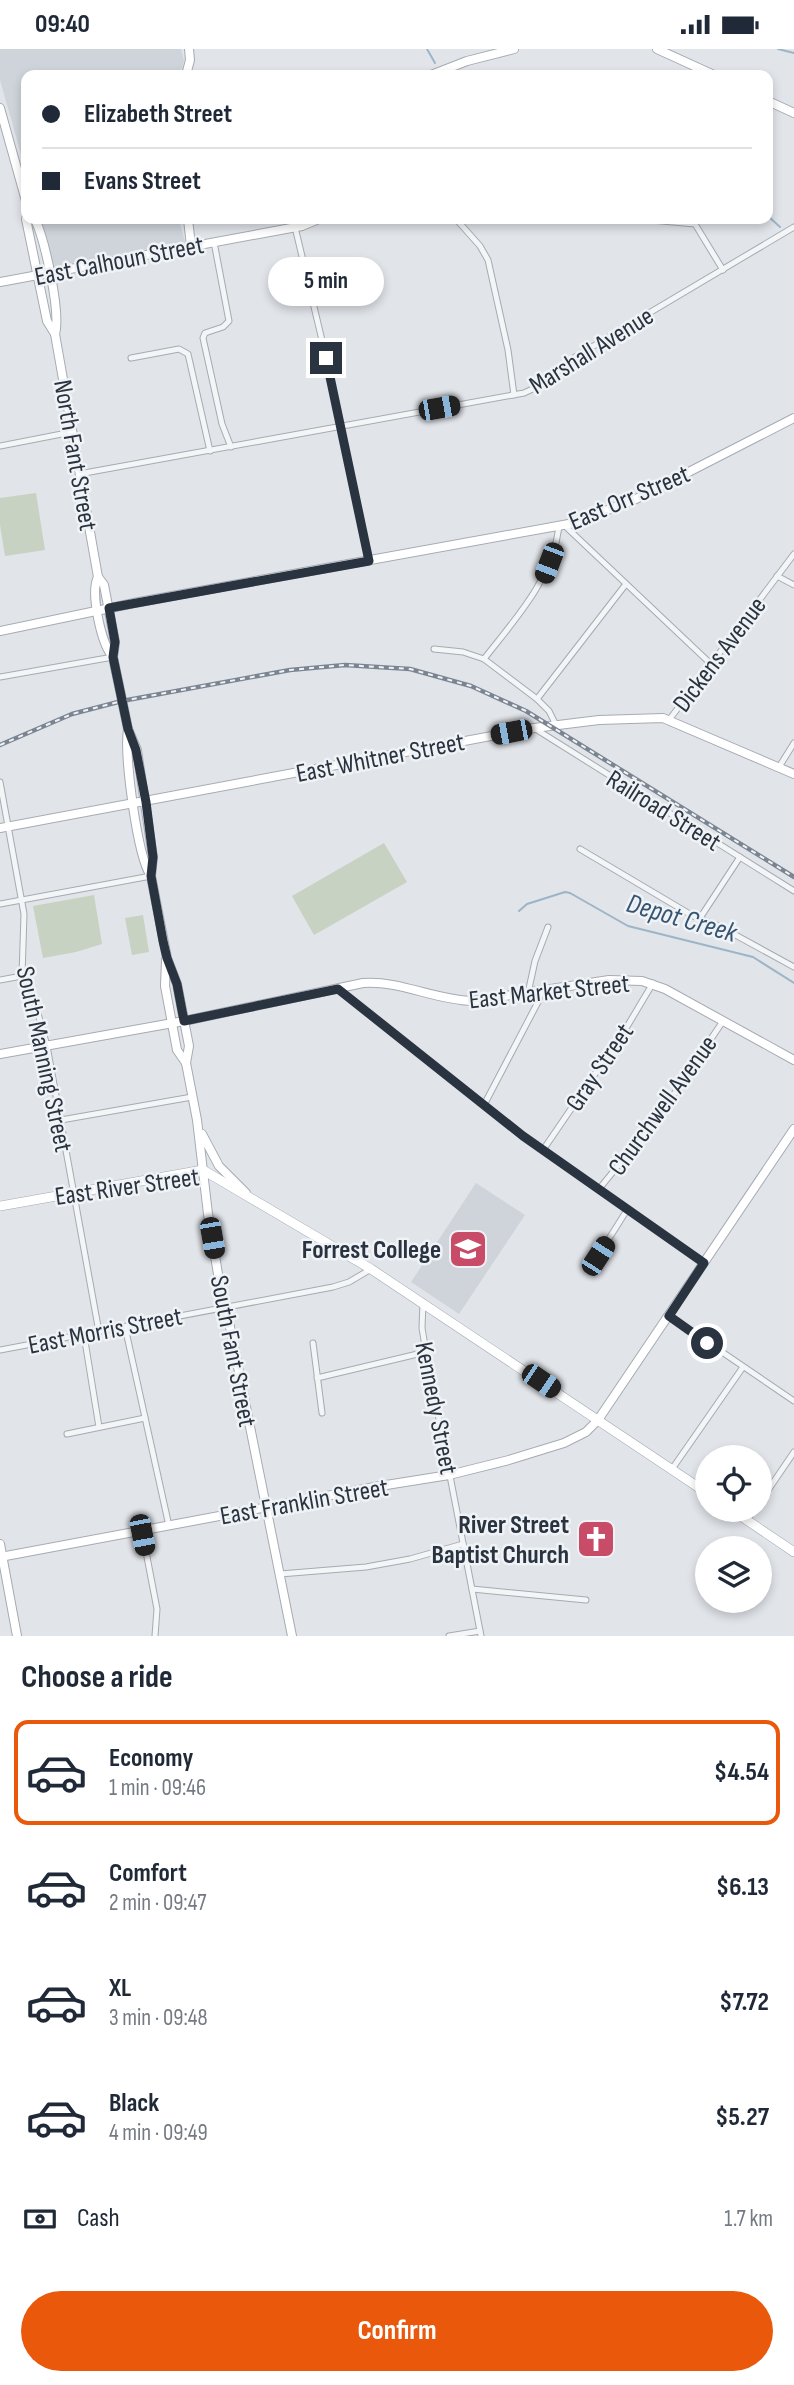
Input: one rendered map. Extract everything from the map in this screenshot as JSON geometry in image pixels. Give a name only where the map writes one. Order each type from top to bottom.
[{"type":"main road","name":"East River Street","points":[[0,1206],[203,1170],[423,1302],[695,1485]]},
{"type":"main road","points":[[750,1522],[794,1552]]},
{"type":"street","points":[[187,70],[189,49]]},
{"type":"street","points":[[444,70],[514,49]]},
{"type":"street","points":[[657,49],[704,70]]},
{"type":"street","points":[[773,103],[794,113]]},
{"type":"street","points":[[0,108],[21,183]]},
{"type":"street","name":"North Fant Street","points":[[27,224],[47,321],[55,334]]},
{"type":"street","name":"North Fant Street","points":[[36,224],[57,317],[55,334],[98,577],[104,585],[109,608],[115,642],[113,657],[146,802]]},
{"type":"street","points":[[189,224],[191,246]]},
{"type":"street","name":"East Calhoun Street","points":[[0,282],[304,224]]},
{"type":"street","points":[[460,224],[480,246],[488,260],[508,350],[514,395]]},
{"type":"street","points":[[686,224],[695,225],[723,270]]},
{"type":"street","points":[[295,227],[369,561]]},
{"type":"street","name":"Marshall Avenue","points":[[79,474],[524,393],[541,385],[575,356],[794,227]]},
{"type":"street","points":[[214,242],[229,321],[223,327],[205,333],[203,338],[222,424],[231,447]]},
{"type":"street","points":[[131,358],[179,349],[188,354],[210,451]]},
{"type":"street","name":"East Orr Street","points":[[0,631],[109,608],[562,526],[636,499],[794,418]]},
{"type":"street","points":[[0,446],[72,432]]},
{"type":"street","points":[[484,659],[527,604],[542,580],[562,526],[712,665]]},
{"type":"street","name":"Dickens Avenue","points":[[669,720],[794,554]]},
{"type":"street","points":[[777,576],[794,585]]},
{"type":"street","name":"North Fant Street","points":[[98,577],[94,589],[104,644],[113,657]]},
{"type":"street","points":[[537,699],[626,584]]},
{"type":"street","points":[[434,649],[463,652],[484,659],[537,699],[556,725]]},
{"type":"street","points":[[0,677],[113,657]]},
{"type":"street","name":"East Whitner Street","points":[[4,827],[534,728],[599,720],[663,718],[794,773]]},
{"type":"street","name":"Railroad Street","points":[[534,728],[794,891]]},
{"type":"street","name":"North Fant Street","points":[[128,729],[126,755],[134,804]]},
{"type":"street","points":[[779,767],[794,743]]},
{"type":"street","name":"South Manning Street","points":[[0,782],[4,827],[25,925],[22,975],[37,1010],[47,1046],[99,1332]]},
{"type":"street","name":"South Fant Street","points":[[146,802],[153,857],[151,876]]},
{"type":"street","name":"South Fant Street","points":[[134,804],[143,860],[151,876],[167,958],[177,984],[188,1046],[186,1063],[197,1120],[208,1214],[292,1636]]},
{"type":"street","points":[[580,849],[700,918],[794,967]]},
{"type":"street","points":[[700,918],[740,857]]},
{"type":"street","points":[[0,904],[151,876]]},
{"type":"street","points":[[528,993],[535,961],[548,927]]},
{"type":"street","name":"South Fant Street","points":[[167,958],[165,986],[177,1050],[186,1063]]},
{"type":"street","points":[[0,979],[22,975]]},
{"type":"street","name":"East Market Street","points":[[0,1054],[184,1021],[363,983],[382,983],[448,999],[472,1001],[620,979],[653,983],[794,1060]]},
{"type":"street","name":"Gray Street","points":[[543,1150],[625,1030],[653,983]]},
{"type":"street","points":[[338,989],[543,1150],[704,1263]]},
{"type":"street","points":[[484,1105],[542,991]]},
{"type":"street","name":"Churchwell Avenue","points":[[599,1189],[662,1112],[723,1021]]},
{"type":"street","points":[[61,1120],[192,1097]]},
{"type":"street","points":[[197,1120],[213,1157],[251,1197]]},
{"type":"street","points":[[598,1420],[794,1129]]},
{"type":"street","points":[[598,1256],[628,1210]]},
{"type":"street","name":"East Morris Street","points":[[0,1350],[341,1285],[371,1269]]},
{"type":"street","name":"Kennedy Street","points":[[423,1302],[422,1328],[426,1352],[481,1633]]},
{"type":"street","points":[[669,1316],[794,1401]]},
{"type":"street","points":[[125,1327],[169,1526]]},
{"type":"street","points":[[85,1335],[99,1427]]},
{"type":"street","points":[[313,1343],[322,1413]]},
{"type":"street","points":[[317,1378],[426,1352]]},
{"type":"street","points":[[672,1469],[743,1367]]},
{"type":"street","points":[[67,1434],[145,1418]]},
{"type":"street","name":"East Franklin Street","points":[[1,1556],[449,1475],[564,1443],[586,1432],[598,1420]]},
{"type":"street","points":[[772,1484],[794,1452]]},
{"type":"street","points":[[142,1531],[157,1609],[155,1636]]},
{"type":"street","points":[[0,1543],[17,1636]]},
{"type":"street","points":[[280,1574],[366,1567],[410,1559],[463,1544]]},
{"type":"street","points":[[472,1589],[586,1600]]},
{"type":"street","points":[[449,1636],[481,1633]]},
{"type":"shaded area","points":[[0,49],[181,49],[184,61],[181,70],[21,70],[21,154],[0,80]]},
{"type":"shaded area","points":[[42,224],[180,224],[185,242],[53,267]]},
{"type":"shaded area","name":"Forrest College","points":[[476,1183],[525,1215],[459,1314],[411,1282]]},
{"type":"green space","points":[[36,493],[45,550],[5,556],[0,525],[0,498]]},
{"type":"green space","points":[[384,843],[407,882],[314,935],[292,896]]},
{"type":"green space","points":[[94,895],[102,944],[43,958],[33,906]]},
{"type":"green space","points":[[143,915],[149,952],[132,955],[125,918]]},
{"type":"waterway","points":[[427,49],[435,63]]},
{"type":"waterway","points":[[778,49],[794,53]]},
{"type":"waterway","points":[[773,221],[780,227]]},
{"type":"waterway","name":"Depot Creek","points":[[519,911],[527,904],[565,892],[570,893],[628,926],[753,957],[794,983]]},
{"type":"railway","points":[[0,745],[72,714],[122,701],[290,670],[345,665],[410,669],[471,686],[526,711],[794,877]]},
{"type":"place","name":"Forrest College","points":[[468,1249]]},
{"type":"place","name":"River Street Baptist Church","points":[[596,1539]]},
{"type":"route","points":[[326,358],[369,561],[109,608],[116,649],[113,657],[146,802],[153,857],[151,876],[163,941],[177,984],[184,1021],[338,989],[523,1136],[704,1263],[669,1316],[707,1343]]}]
